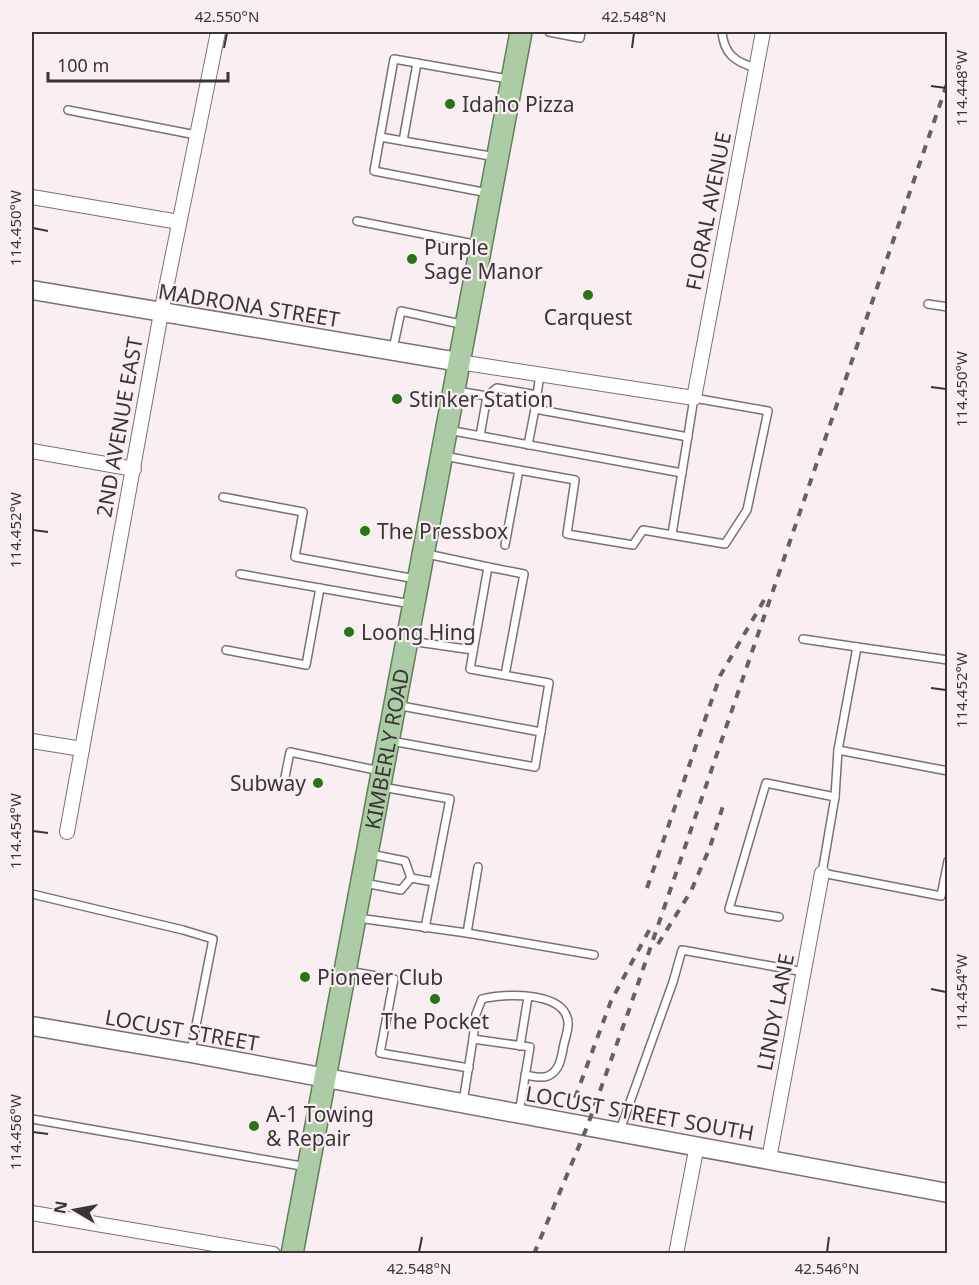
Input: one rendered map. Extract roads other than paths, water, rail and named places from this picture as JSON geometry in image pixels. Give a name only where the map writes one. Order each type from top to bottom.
[{"type":"main road","name":"KIMBERLY ROAD","points":[[292,1254],[521,32]]},
{"type":"street","name":"2ND AVENUE EAST","points":[[67,832],[161,313],[218,32]]},
{"type":"street","name":"FLORAL AVENUE","points":[[694,398],[763,32]]},
{"type":"street","points":[[32,197],[179,222]]},
{"type":"street","name":"MADRONA STREET","points":[[32,290],[459,362]]},
{"type":"street","points":[[459,362],[694,398]]},
{"type":"street","points":[[32,451],[134,469]]},
{"type":"street","points":[[32,741],[82,749]]},
{"type":"street","name":"LINDY LANE","points":[[769,1159],[822,873]]},
{"type":"street","name":"LOCUST STREET","points":[[32,1027],[191,1053],[325,1079]]},
{"type":"street","name":"LOCUST STREET SOUTH","points":[[325,1079],[698,1145],[948,1193]]},
{"type":"street","points":[[676,1254],[698,1145]]},
{"type":"street","points":[[32,1213],[264,1253]]},
{"type":"lane","points":[[549,32],[580,38],[581,32]]},
{"type":"lane","points":[[722,32],[727,52],[744,65],[756,68]]},
{"type":"lane","points":[[491,194],[374,171],[394,59],[512,80]]},
{"type":"lane","points":[[403,141],[417,63]]},
{"type":"lane","points":[[68,110],[196,135]]},
{"type":"lane","points":[[380,137],[498,158]]},
{"type":"lane","points":[[357,221],[481,245]]},
{"type":"lane","points":[[928,304],[948,308]]},
{"type":"lane","points":[[393,351],[401,311],[466,325]]},
{"type":"lane","points":[[528,445],[540,374]]},
{"type":"lane","points":[[480,436],[487,396],[497,388],[537,395]]},
{"type":"lane","points":[[454,391],[487,396]]},
{"type":"lane","points":[[442,455],[575,480],[567,534],[633,545],[644,530],[725,544],[747,510],[768,411],[694,398],[672,534]]},
{"type":"lane","points":[[535,409],[688,436]]},
{"type":"lane","points":[[447,430],[682,473]]},
{"type":"lane","points":[[505,545],[519,470]]},
{"type":"lane","points":[[223,497],[303,512],[295,557],[419,580]]},
{"type":"lane","points":[[424,553],[524,574],[505,675]]},
{"type":"lane","points":[[388,741],[535,767],[549,683],[470,669],[488,567]]},
{"type":"lane","points":[[240,574],[414,605]]},
{"type":"lane","points":[[226,650],[306,665],[320,588]]},
{"type":"lane","points":[[803,639],[948,660]]},
{"type":"lane","points":[[407,640],[473,650]]},
{"type":"lane","points":[[857,647],[838,750],[835,797],[822,873],[941,896],[948,861]]},
{"type":"lane","points":[[395,705],[541,732]]},
{"type":"lane","points":[[838,750],[948,771]]},
{"type":"lane","points":[[284,782],[290,752],[450,799],[425,928]]},
{"type":"lane","points":[[779,917],[729,909],[766,783],[835,797]]},
{"type":"lane","points":[[367,854],[405,861],[411,878]]},
{"type":"lane","points":[[467,933],[478,867]]},
{"type":"lane","points":[[411,878],[434,882]]},
{"type":"lane","points":[[362,882],[401,890],[411,878]]},
{"type":"lane","points":[[32,894],[213,939],[191,1053]]},
{"type":"lane","points":[[355,917],[467,933],[594,956]]},
{"type":"lane","points":[[619,1132],[673,982],[682,950],[804,972]]},
{"type":"lane","points":[[345,970],[394,979],[380,1053],[469,1068]]},
{"type":"lane","points":[[463,1104],[476,1014],[482,999],[497,995],[528,997],[549,1000],[562,1007],[568,1021],[560,1063],[553,1073],[545,1078],[525,1075]]},
{"type":"lane","points":[[520,1046],[528,997]]},
{"type":"lane","points":[[473,1039],[530,1047],[519,1114]]},
{"type":"lane","points":[[32,1119],[308,1168]]},
{"type":"railway","points":[[534,1254],[587,1127],[629,1010],[948,81]]},
{"type":"railway","points":[[647,888],[720,676],[767,595]]},
{"type":"railway","points":[[658,944],[691,891],[710,847],[723,806]]},
{"type":"railway","points":[[575,1098],[611,1001],[653,923]]},
{"type":"place","name":"Idaho Pizza","points":[[450,104]]},
{"type":"place","name":"Purple Sage Manor","points":[[412,259]]},
{"type":"place","name":"Carquest","points":[[588,295]]},
{"type":"place","name":"Stinker Station","points":[[397,399]]},
{"type":"place","name":"The Pressbox","points":[[365,531]]},
{"type":"place","name":"Loong Hing","points":[[349,632]]},
{"type":"place","name":"Subway","points":[[318,783]]},
{"type":"place","name":"Pioneer Club","points":[[305,977]]},
{"type":"place","name":"The Pocket","points":[[435,999]]},
{"type":"place","name":"A-1 Towing & Repair","points":[[254,1126]]}]
